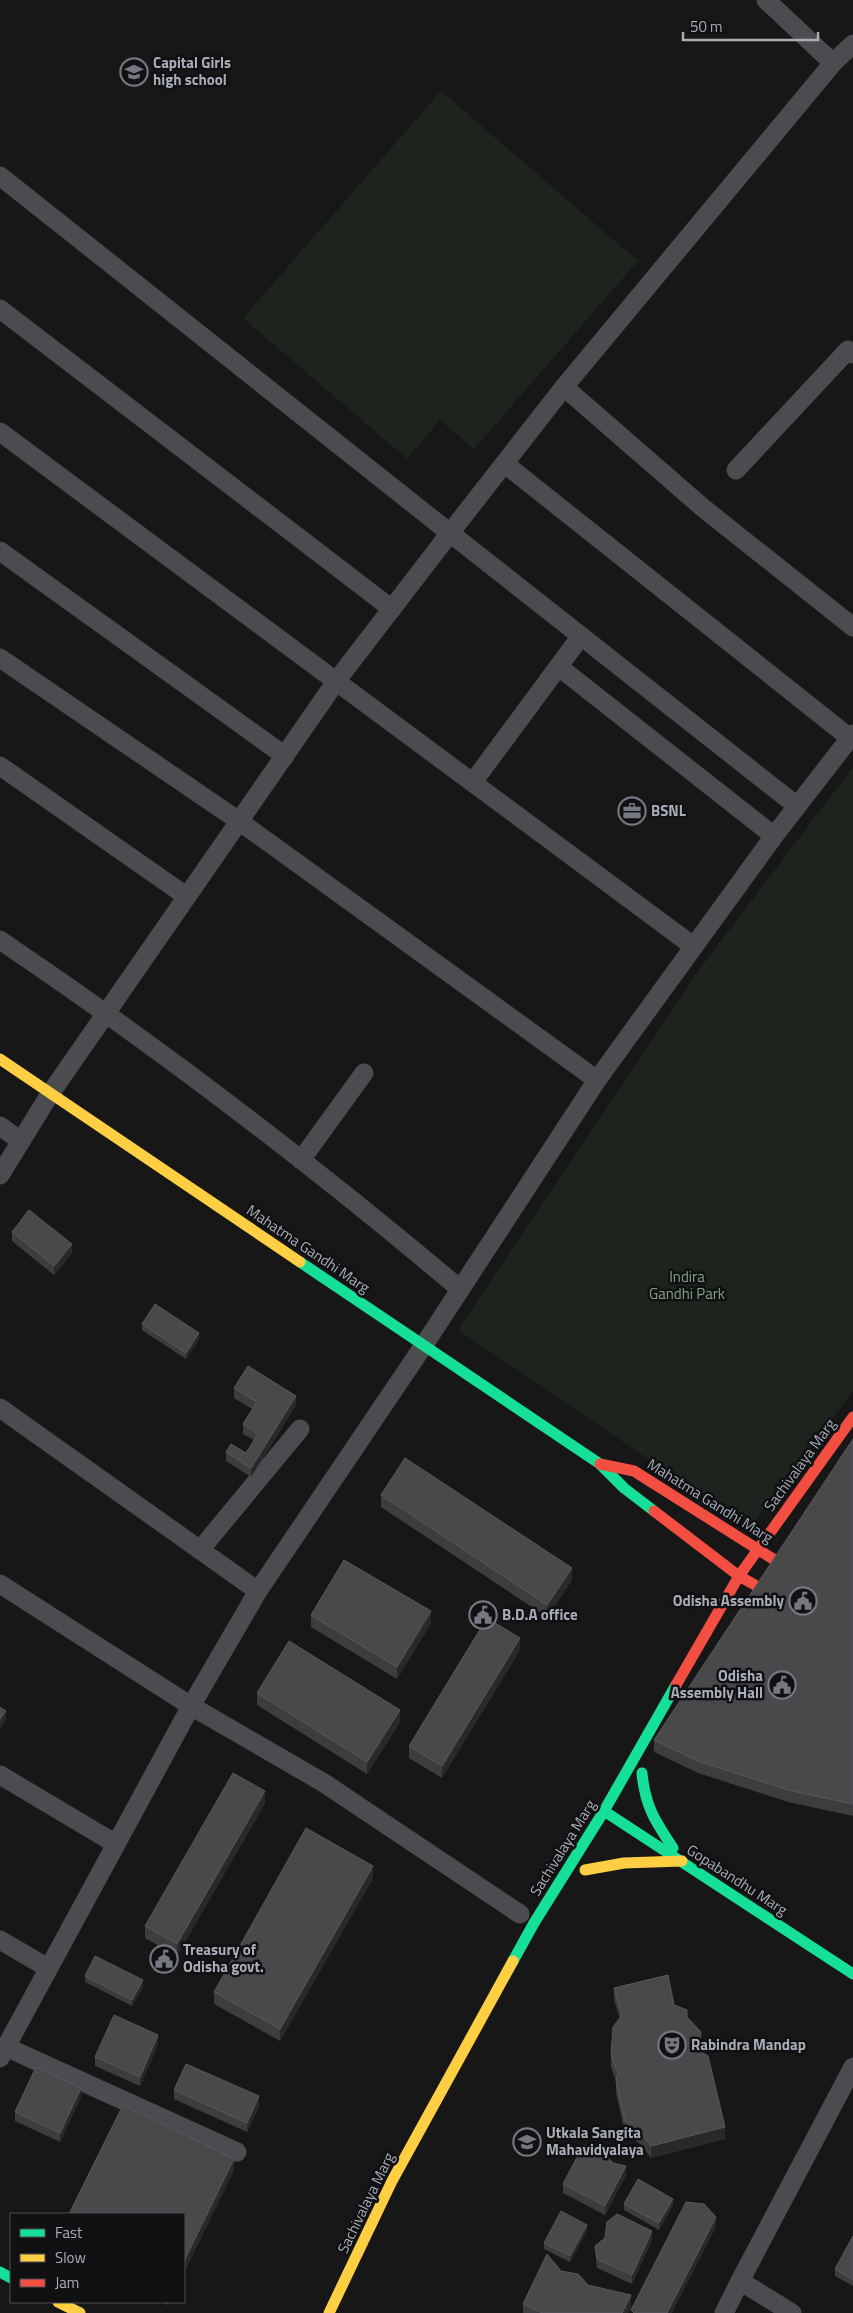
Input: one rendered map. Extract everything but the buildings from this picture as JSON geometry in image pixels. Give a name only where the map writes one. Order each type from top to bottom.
[{"type":"main road","name":"Mahatma Gandhi Marg","points":[[0,1059],[600,1464],[624,1488],[739,1576],[752,1589],[776,1555],[757,1549],[634,1471],[600,1464]]},
{"type":"main road","name":"Sachivalaya Marg","points":[[329,2313],[401,2164],[534,1923],[604,1811],[739,1576],[853,1417]]},
{"type":"main road","points":[[634,1788],[644,1769],[644,1797],[648,1812],[682,1861]]},
{"type":"main road","name":"Gopabandhu Marg","points":[[604,1811],[619,1814],[682,1861],[853,1974]]},
{"type":"main road","name":"Sachivalaya Marg","points":[[608,1833],[619,1814]]},
{"type":"main road","name":"Sachivalaya Marg","points":[[594,1855],[582,1874],[624,1863],[682,1861]]},
{"type":"main road","points":[[60,2303],[80,2313]]},
{"type":"street","points":[[766,0],[833,64]]},
{"type":"street","points":[[0,1175],[50,1094],[337,680],[564,387],[833,64],[853,44]]},
{"type":"street","points":[[0,176],[450,534],[797,806]]},
{"type":"street","points":[[0,309],[392,609]]},
{"type":"street","points":[[736,470],[848,350],[853,354]]},
{"type":"street","points":[[564,387],[702,507],[853,627]]},
{"type":"street","points":[[0,432],[337,680],[693,946]]},
{"type":"street","points":[[237,2152],[3,2052],[191,1706],[258,1591],[424,1345],[597,1080],[774,836],[851,736],[505,464]]},
{"type":"street","points":[[0,551],[285,756]]},
{"type":"street","points":[[473,782],[581,636]]},
{"type":"street","points":[[0,658],[239,821],[597,1080]]},
{"type":"street","points":[[559,667],[774,836]]},
{"type":"street","points":[[0,766],[186,896]]},
{"type":"street","points":[[0,940],[106,1012],[352,1198],[460,1289]]},
{"type":"street","points":[[301,1160],[364,1073]]},
{"type":"street","points":[[0,1126],[21,1141]]},
{"type":"street","points":[[0,1408],[258,1591]]},
{"type":"street","points":[[200,1550],[300,1429]]},
{"type":"street","points":[[0,1584],[191,1706],[324,1783],[520,1914]]},
{"type":"street","points":[[0,1774],[116,1844]]},
{"type":"street","points":[[0,1940],[48,1968]]},
{"type":"street","points":[[724,2313],[853,2067]]},
{"type":"street","points":[[740,2281],[792,2313]]},
{"type":"green space","points":[[441,91],[638,261],[474,449],[440,420],[407,459],[243,318]]},
{"type":"green space","name":"Indira Gandhi Park","points":[[853,767],[853,1391],[750,1528],[458,1330],[698,971]]},
{"type":"traffic: fast","points":[[300,1262],[600,1464],[624,1488],[654,1511]]},
{"type":"traffic: fast","points":[[513,1961],[534,1923],[604,1811],[676,1685]]},
{"type":"traffic: fast","points":[[642,1773],[648,1804],[661,1830],[673,1848]]},
{"type":"traffic: fast","points":[[604,1811],[853,1974]]},
{"type":"traffic: fast","points":[[0,2272],[10,2277]]},
{"type":"traffic: slow","points":[[0,1059],[300,1262]]},
{"type":"traffic: slow","points":[[585,1870],[624,1863],[682,1861]]},
{"type":"traffic: slow","points":[[329,2313],[392,2181],[513,1961]]},
{"type":"traffic: slow","points":[[60,2303],[80,2313]]},
{"type":"traffic: jam","points":[[676,1685],[739,1576],[853,1417]]},
{"type":"traffic: jam","points":[[600,1464],[634,1471],[773,1559]]},
{"type":"traffic: jam","points":[[654,1511],[739,1576],[755,1585]]},
{"type":"place","name":"Capital Girls high school","points":[[134,72]]},
{"type":"place","name":"BSNL","points":[[632,811]]},
{"type":"place","name":"Odisha Assembly","points":[[803,1601]]},
{"type":"place","name":"B.D.A office","points":[[483,1615]]},
{"type":"place","name":"Odisha Assembly Hall","points":[[782,1685]]},
{"type":"place","name":"Treasury of Odisha govt.","points":[[164,1959]]},
{"type":"place","name":"Rabindra Mandap","points":[[672,2045]]},
{"type":"place","name":"Utkala Sangita Mahavidyalaya","points":[[527,2142]]}]
